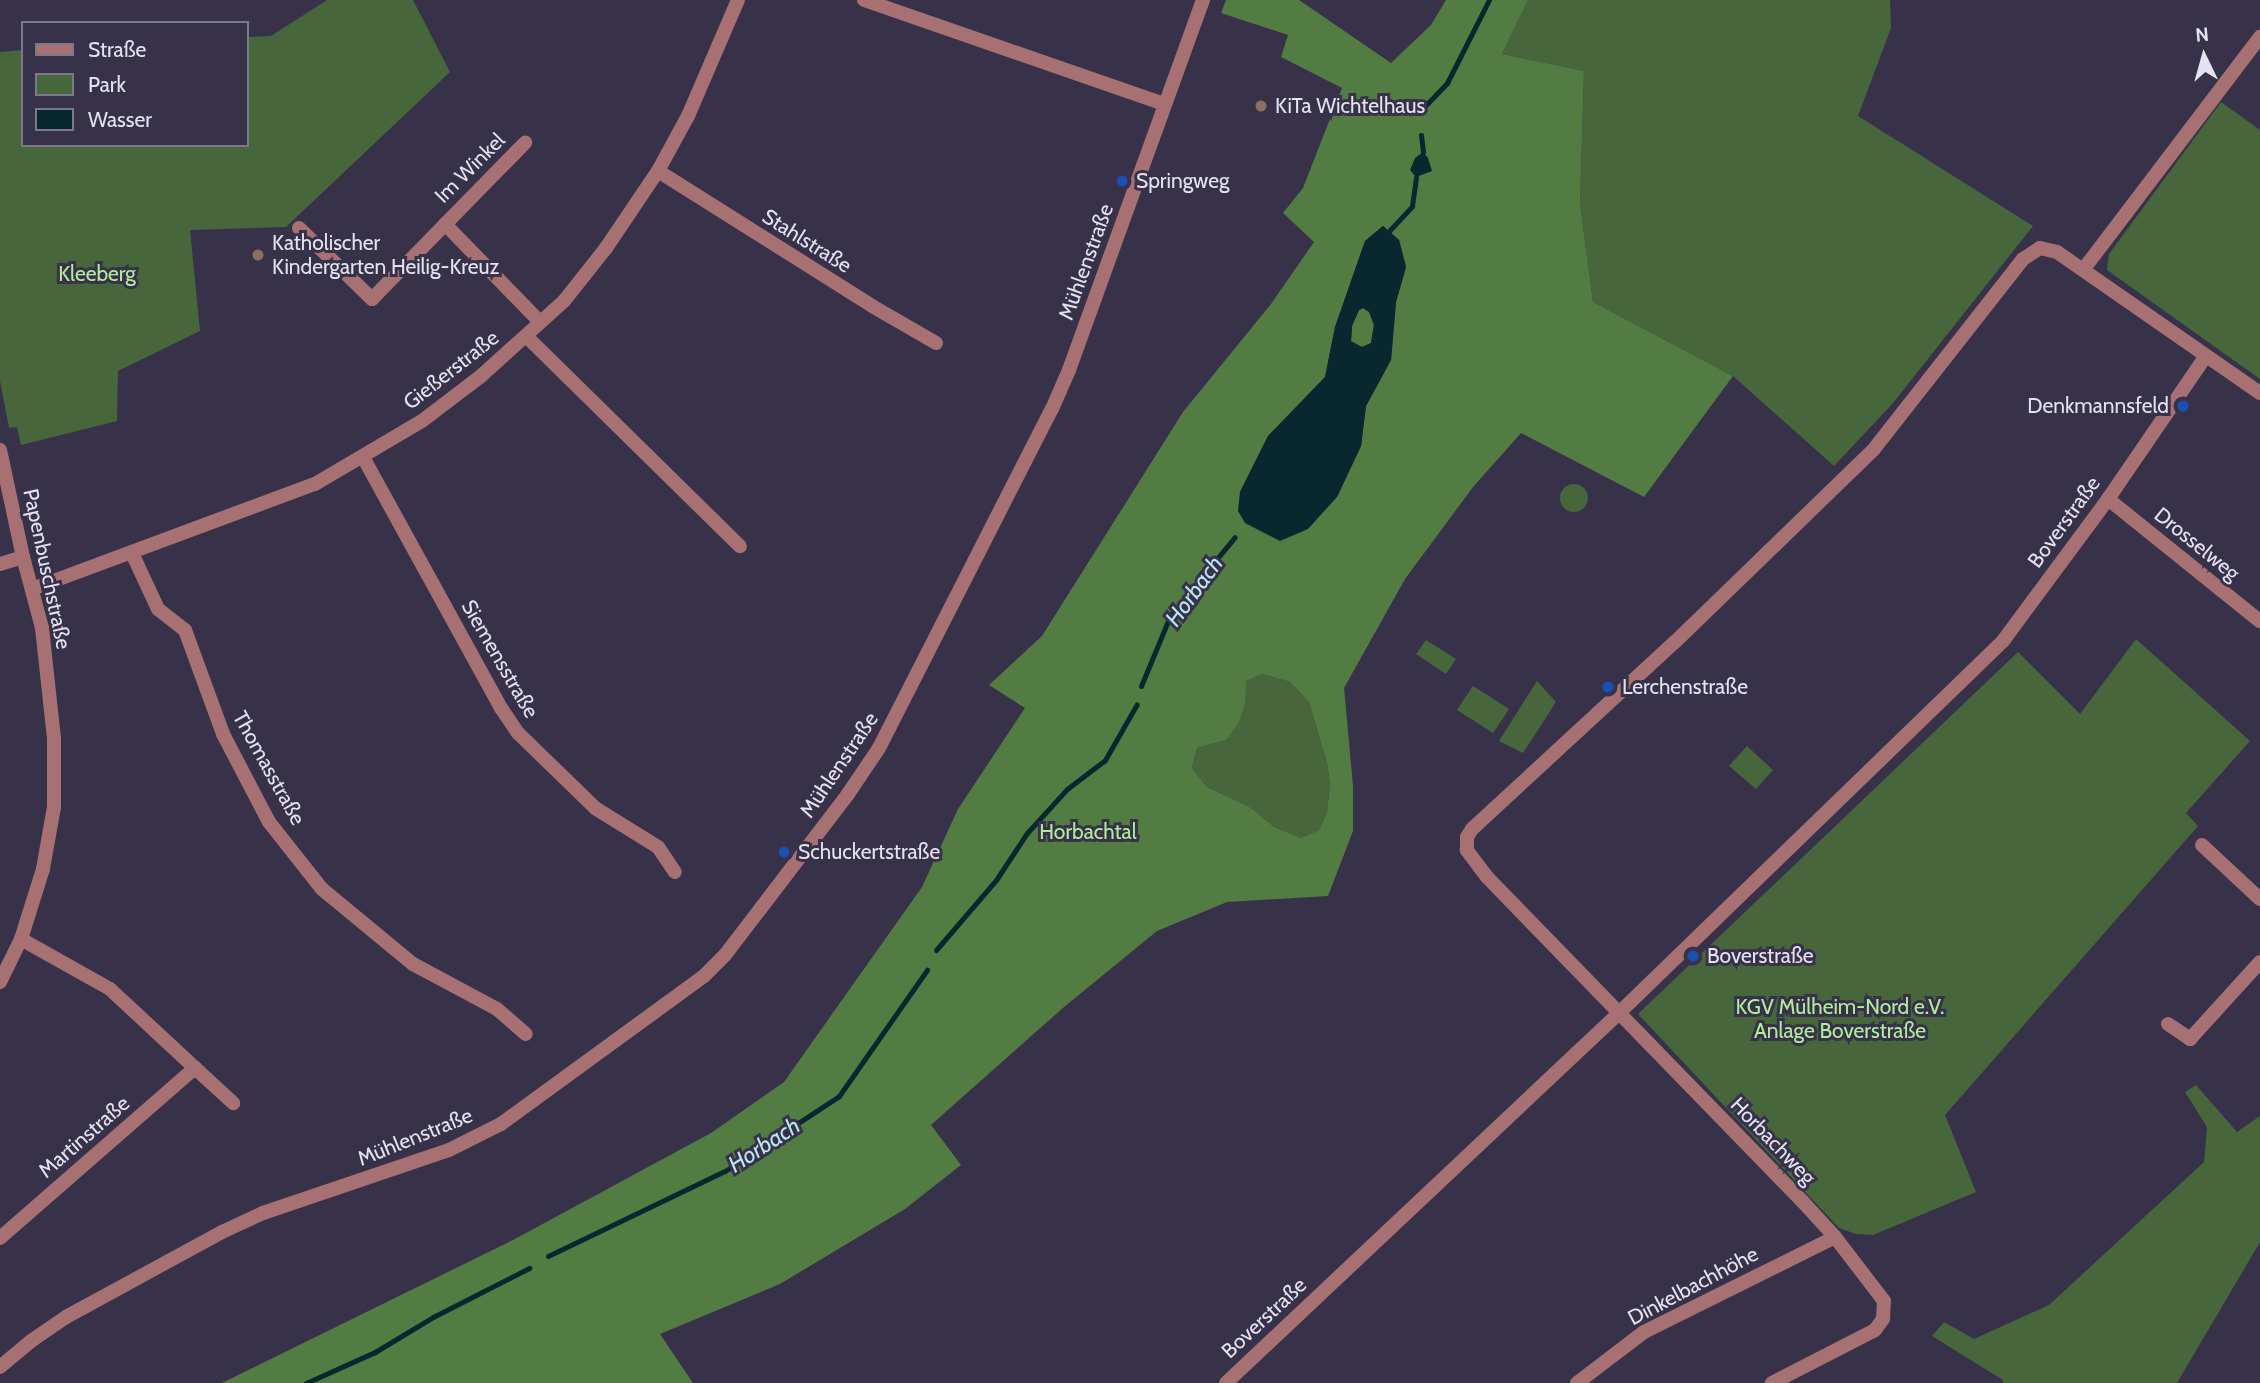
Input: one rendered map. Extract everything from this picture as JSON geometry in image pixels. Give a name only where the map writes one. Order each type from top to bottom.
[{"type":"street","name":"Gießerstraße","points":[[32,589],[314,484],[422,422],[481,376],[564,301],[606,248],[658,171],[688,116],[738,0]]},
{"type":"street","points":[[864,0],[1165,104]]},
{"type":"street","name":"Mühlenstraße","points":[[0,1367],[66,1317],[222,1232],[264,1213],[449,1150],[501,1124],[693,984],[725,955],[848,794],[897,717],[1069,370],[1203,0]]},
{"type":"street","points":[[2083,270],[2260,37]]},
{"type":"street","name":"Im Winkel","points":[[299,228],[372,299],[525,143]]},
{"type":"street","name":"Stahlstraße","points":[[658,171],[872,306],[936,343]]},
{"type":"street","name":"Im Winkel","points":[[445,223],[540,322]]},
{"type":"street","points":[[1619,1013],[1472,857],[1467,850],[1467,837],[1472,829],[1675,642],[1874,449],[2022,258],[2040,248],[2057,252],[2260,393]]},
{"type":"street","points":[[526,336],[740,546]]},
{"type":"street","name":"Boverstraße","points":[[1226,1383],[1619,1013],[2003,641],[2108,499],[2206,356]]},
{"type":"street","name":"Papenbuschstraße","points":[[0,450],[23,557],[42,628],[51,699],[54,807],[43,869],[21,939],[0,982]]},
{"type":"street","name":"Siemensstraße","points":[[363,457],[501,708],[519,733],[595,808],[658,847],[675,872]]},
{"type":"street","name":"Drosselweg","points":[[2108,499],[2260,621]]},
{"type":"street","name":"Thomasstraße","points":[[132,553],[158,610],[185,630],[222,734],[269,822],[322,889],[413,964],[497,1009],[526,1034]]},
{"type":"street","points":[[0,564],[23,557]]},
{"type":"street","points":[[2202,845],[2260,899]]},
{"type":"street","points":[[21,939],[110,989],[233,1103]]},
{"type":"street","points":[[2168,1024],[2190,1039],[2260,962]]},
{"type":"street","name":"Horbachweg","points":[[1619,1013],[1835,1237],[1880,1295],[1884,1308],[1883,1319],[1875,1330],[1772,1383]]},
{"type":"street","name":"Martinstraße","points":[[0,1238],[195,1068]]},
{"type":"street","name":"Dinkelbachhöhe","points":[[1577,1383],[1644,1332],[1835,1237]]},
{"type":"green space","name":"Kleeberg","points":[[327,0],[413,0],[450,72],[286,227],[190,230],[200,331],[118,371],[117,421],[21,445],[17,427],[9,428],[0,381],[0,52],[21,50],[21,147],[248,147],[248,37],[271,36]]},
{"type":"green space","name":"Horbachtal","points":[[1226,0],[1299,0],[1391,63],[1431,25],[1446,0],[1528,0],[1502,54],[1584,71],[1580,204],[1593,302],[1733,376],[1644,497],[1521,433],[1473,487],[1405,579],[1344,688],[1353,786],[1353,831],[1328,896],[1227,902],[1157,931],[1064,1007],[931,1125],[961,1165],[905,1209],[780,1284],[660,1334],[693,1383],[222,1383],[513,1240],[711,1133],[784,1082],[922,887],[958,809],[1025,708],[989,685],[1042,636],[1183,412],[1271,304],[1314,242],[1283,213],[1303,188],[1342,88],[1281,57],[1288,35],[1221,13]],"holes":[[[1383,226],[1399,240],[1406,267],[1396,302],[1391,360],[1366,406],[1361,446],[1337,497],[1240,492],[1268,436],[1325,377],[1335,327],[1365,241]],[[1262,674],[1290,682],[1309,702],[1327,763],[1330,783],[1327,813],[1319,830],[1301,838],[1274,827],[1250,807],[1207,787],[1192,768],[1197,748],[1226,740],[1239,722],[1245,704],[1246,681]]]},
{"type":"green space","points":[[1528,0],[1890,0],[1891,28],[1858,116],[2033,226],[1893,403],[1834,466],[1733,376],[1593,302],[1580,204],[1584,71],[1502,54]]},
{"type":"green space","points":[[2221,102],[2260,130],[2260,379],[2107,270],[2109,254]]},
{"type":"green space","points":[[1363,308],[1369,311],[1374,325],[1371,343],[1362,347],[1351,342],[1352,326],[1359,310]]},
{"type":"green space","points":[[1574,484],[1584,488],[1588,498],[1584,508],[1574,512],[1564,508],[1560,498],[1564,488]]},
{"type":"green space","name":"KGV Mülheim-Nord e.V. Anlage Boverstraße","points":[[2136,639],[2250,741],[2186,813],[2198,826],[1945,1115],[1976,1192],[1873,1235],[1856,1234],[1839,1228],[1638,1014],[2018,652],[2080,714]]},
{"type":"green space","points":[[1426,640],[1456,659],[1446,674],[1416,654]]},
{"type":"green space","points":[[1262,674],[1290,682],[1309,702],[1327,763],[1330,783],[1327,813],[1319,830],[1301,838],[1274,827],[1250,807],[1207,787],[1192,768],[1197,748],[1226,740],[1245,704],[1245,681]]},
{"type":"green space","points":[[1537,681],[1556,702],[1523,753],[1499,741]]},
{"type":"green space","points":[[1473,686],[1509,709],[1493,733],[1457,710]]},
{"type":"green space","points":[[1747,746],[1773,770],[1756,789],[1729,766]]},
{"type":"green space","points":[[2196,1085],[2237,1132],[2260,1116],[2260,1242],[2177,1383],[2003,1383],[2003,1380],[1932,1336],[1944,1322],[1974,1339],[2049,1305],[2204,1162],[2207,1127],[2185,1092]]},
{"type":"water","points":[[1423,152],[1432,171],[1416,177],[1410,170],[1415,158]]},
{"type":"water","points":[[1383,226],[1399,240],[1406,267],[1396,302],[1391,360],[1366,406],[1361,446],[1337,497],[1308,529],[1280,541],[1245,523],[1238,511],[1240,492],[1268,436],[1325,377],[1335,327],[1365,241]],"holes":[[[1363,308],[1369,312],[1374,325],[1371,343],[1362,347],[1351,341],[1352,326],[1359,310]]]},
{"type":"waterway","name":"Horbach","points":[[1423,108],[1447,83],[1489,0]]},
{"type":"waterway","name":"Horbach","points":[[1421,135],[1423,152]]},
{"type":"waterway","name":"Horbach","points":[[1389,231],[1412,206],[1416,177]]},
{"type":"waterway","name":"Horbach","points":[[1141,686],[1170,616],[1235,537]]},
{"type":"waterway","name":"Horbach","points":[[936,950],[996,880],[1027,833],[1067,789],[1105,760],[1137,704]]},
{"type":"waterway","name":"Horbach","points":[[548,1256],[725,1171],[839,1096],[927,970]]},
{"type":"waterway","name":"Horbach","points":[[306,1383],[375,1352],[433,1317],[529,1268]]},
{"type":"place","name":"KiTa Wichtelhaus","points":[[1261,106]]},
{"type":"place","name":"Springweg","points":[[1122,181]]},
{"type":"place","name":"Katholischer Kindergarten Heilig-Kreuz","points":[[258,255]]},
{"type":"place","name":"Denkmannsfeld","points":[[2183,406]]},
{"type":"place","name":"Lerchenstraße","points":[[1608,687]]},
{"type":"place","name":"Schuckertstraße","points":[[784,852]]},
{"type":"place","name":"Boverstraße","points":[[1693,956]]}]
